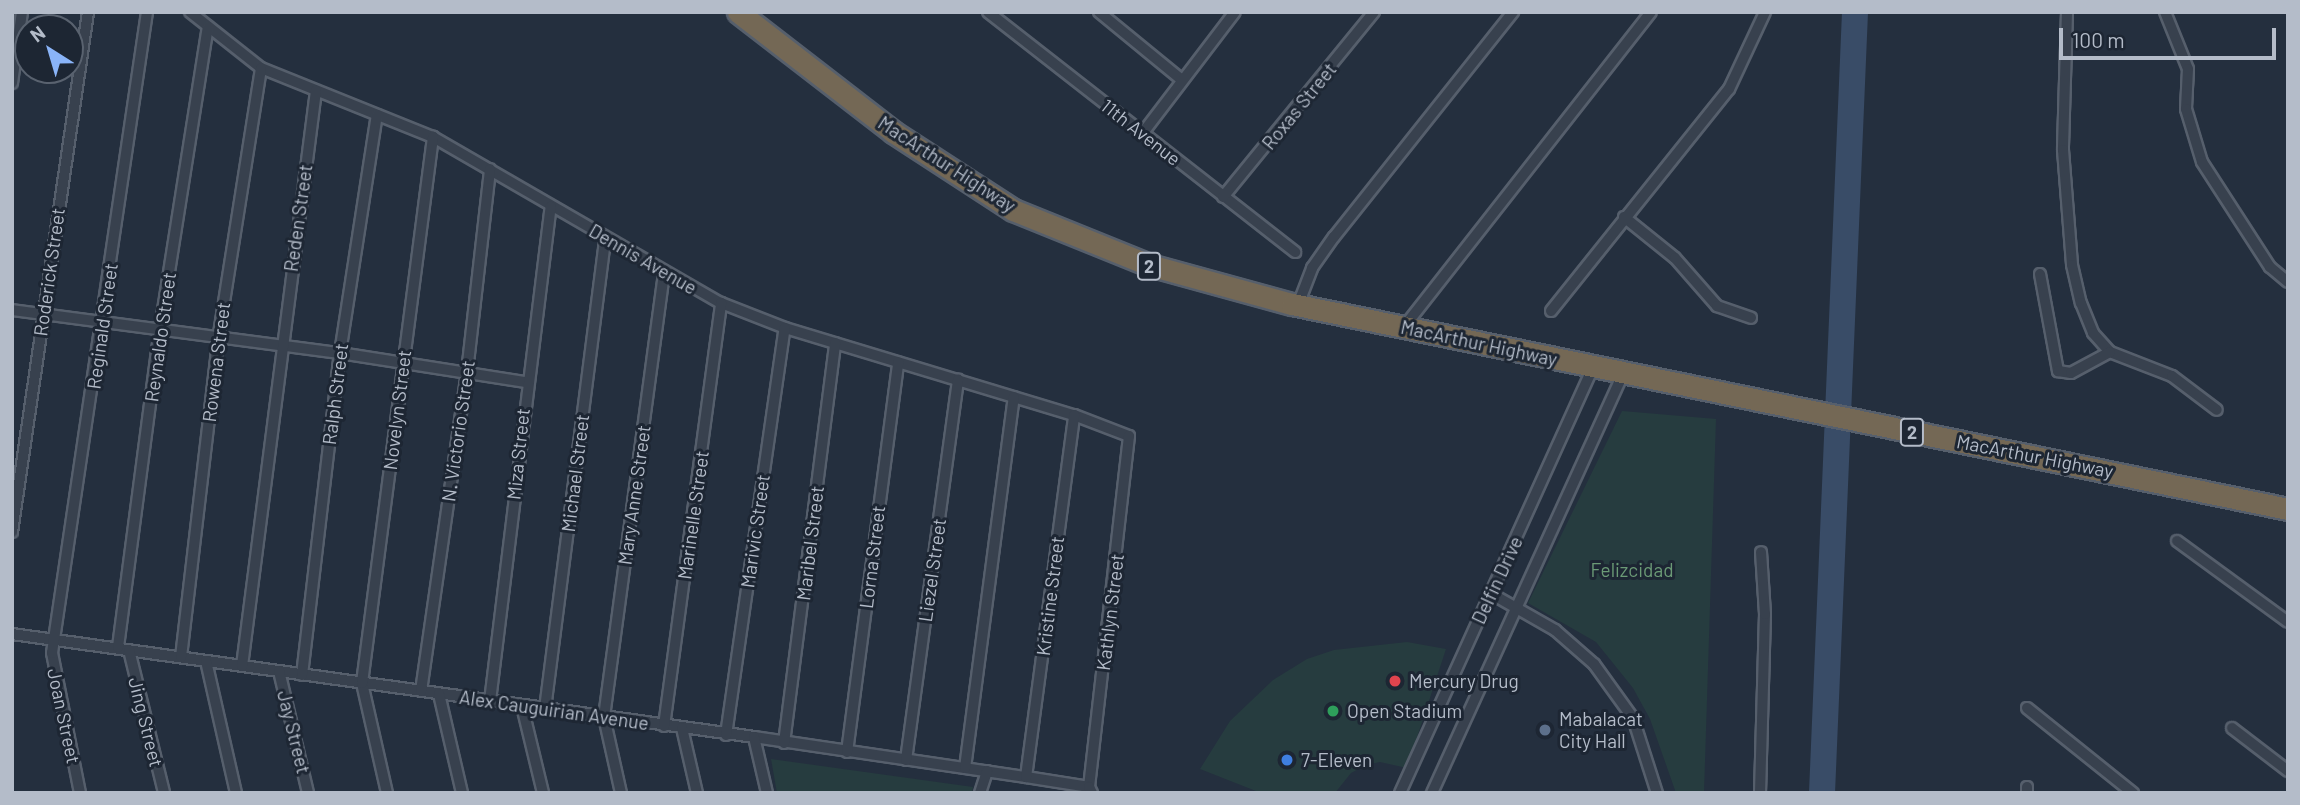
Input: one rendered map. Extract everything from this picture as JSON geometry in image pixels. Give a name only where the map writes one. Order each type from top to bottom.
[{"type":"highway","name":"MacArthur Highway","points":[[738,12],[893,132],[1013,210],[1149,265],[1298,305],[2288,509]]},
{"type":"street","name":"Roderick Street","points":[[12,532],[88,12]]},
{"type":"street","name":"Reginald Street","points":[[56,640],[147,12]]},
{"type":"street","name":"Dennis Avenue","points":[[190,12],[261,68],[433,137],[664,273],[721,303],[785,328],[1074,415],[1129,436]]},
{"type":"street","name":"11th Avenue","points":[[988,12],[1295,251]]},
{"type":"street","points":[[1099,12],[1182,80]]},
{"type":"street","points":[[1142,134],[1235,12]]},
{"type":"street","name":"Roxas Street","points":[[1223,197],[1374,12]]},
{"type":"street","points":[[1298,305],[1312,268],[1334,237],[1513,12]]},
{"type":"street","points":[[1404,327],[1651,12]]},
{"type":"street","points":[[1551,312],[1624,217],[1729,89],[1765,12]]},
{"type":"street","points":[[2067,12],[2063,150],[2072,264],[2093,333],[2110,352],[2172,376],[2217,410]]},
{"type":"street","points":[[2165,12],[2188,69],[2186,109],[2202,162],[2270,267],[2288,282]]},
{"type":"street","name":"Reynaldo Street","points":[[124,649],[160,329],[208,27]]},
{"type":"street","points":[[12,83],[14,60]]},
{"type":"street","name":"Rowena Street","points":[[181,657],[218,340],[261,68]]},
{"type":"street","name":"Reden Street","points":[[242,666],[280,345],[316,91]]},
{"type":"street","name":"Ralph Street","points":[[302,675],[340,353],[377,115]]},
{"type":"street","name":"Novelyn Street","points":[[387,793],[362,683],[433,137]]},
{"type":"street","name":"N. Victorio Street","points":[[421,691],[467,372],[489,169]]},
{"type":"street","name":"Miza Street","points":[[490,701],[526,382],[551,207]]},
{"type":"street","points":[[1624,217],[1675,258],[1717,306],[1751,318]]},
{"type":"street","name":"Michael Street","points":[[545,709],[605,238]]},
{"type":"street","name":"Mary Anne Street","points":[[604,717],[664,273]]},
{"type":"street","points":[[2040,274],[2058,371],[2071,373],[2110,352]]},
{"type":"street","name":"Marinelle Street","points":[[664,726],[721,303]]},
{"type":"street","points":[[12,310],[160,329],[218,340],[340,353],[526,382]]},
{"type":"street","name":"Marivic Street","points":[[726,734],[785,328]]},
{"type":"street","name":"Maribel Street","points":[[784,743],[835,343]]},
{"type":"street","name":"Lorna Street","points":[[847,752],[898,362]]},
{"type":"street","name":"Delfin Drive","points":[[1400,793],[1593,367]]},
{"type":"street","name":"Delfin Drive","points":[[1432,793],[1623,373]]},
{"type":"street","name":"Liezel Street","points":[[906,760],[958,380]]},
{"type":"street","points":[[965,768],[1014,397]]},
{"type":"street","name":"Kristine Street","points":[[1026,777],[1074,415]]},
{"type":"street","name":"Kathlyn Street","points":[[1090,790],[1129,436]]},
{"type":"street","points":[[2177,541],[2288,622]]},
{"type":"street","points":[[1760,793],[1765,614],[1761,552]]},
{"type":"street","points":[[1490,593],[1556,630],[1594,664],[1633,718],[1657,793]]},
{"type":"street","name":"Alex Cauguirian Avenue","points":[[12,634],[754,737],[1026,777],[1090,790]]},
{"type":"street","name":"Joan Street","points":[[56,640],[52,667],[80,793]]},
{"type":"street","name":"Jing Street","points":[[124,649],[164,793]]},
{"type":"street","points":[[206,661],[236,793]]},
{"type":"street","name":"Jay Street","points":[[279,671],[308,793]]},
{"type":"street","points":[[439,694],[462,793]]},
{"type":"street","points":[[522,706],[542,793]]},
{"type":"street","points":[[2027,708],[2133,793]]},
{"type":"street","points":[[604,717],[621,793]]},
{"type":"street","points":[[682,728],[697,793]]},
{"type":"street","points":[[2232,728],[2288,771]]},
{"type":"street","points":[[754,737],[767,793]]},
{"type":"street","points":[[980,793],[987,771]]},
{"type":"green space","name":"Felizcidad","points":[[1622,411],[1716,419],[1704,793],[1676,793],[1650,719],[1633,688],[1596,642],[1528,603]]},
{"type":"green space","name":"Open Stadium","points":[[1407,642],[1446,649],[1407,768],[1380,762],[1366,765],[1351,773],[1335,793],[1261,793],[1200,769],[1230,721],[1273,680],[1307,659],[1334,650]]},
{"type":"green space","points":[[771,759],[973,787],[972,793],[777,793]]},
{"type":"waterway","points":[[1822,793],[1855,12]]},
{"type":"place","name":"Mercury Drug","points":[[1395,681]]},
{"type":"place","name":"Open Stadium","points":[[1333,711]]},
{"type":"place","name":"Mabalacat City Hall","points":[[1545,730]]},
{"type":"place","name":"7-Eleven","points":[[1287,760]]}]
